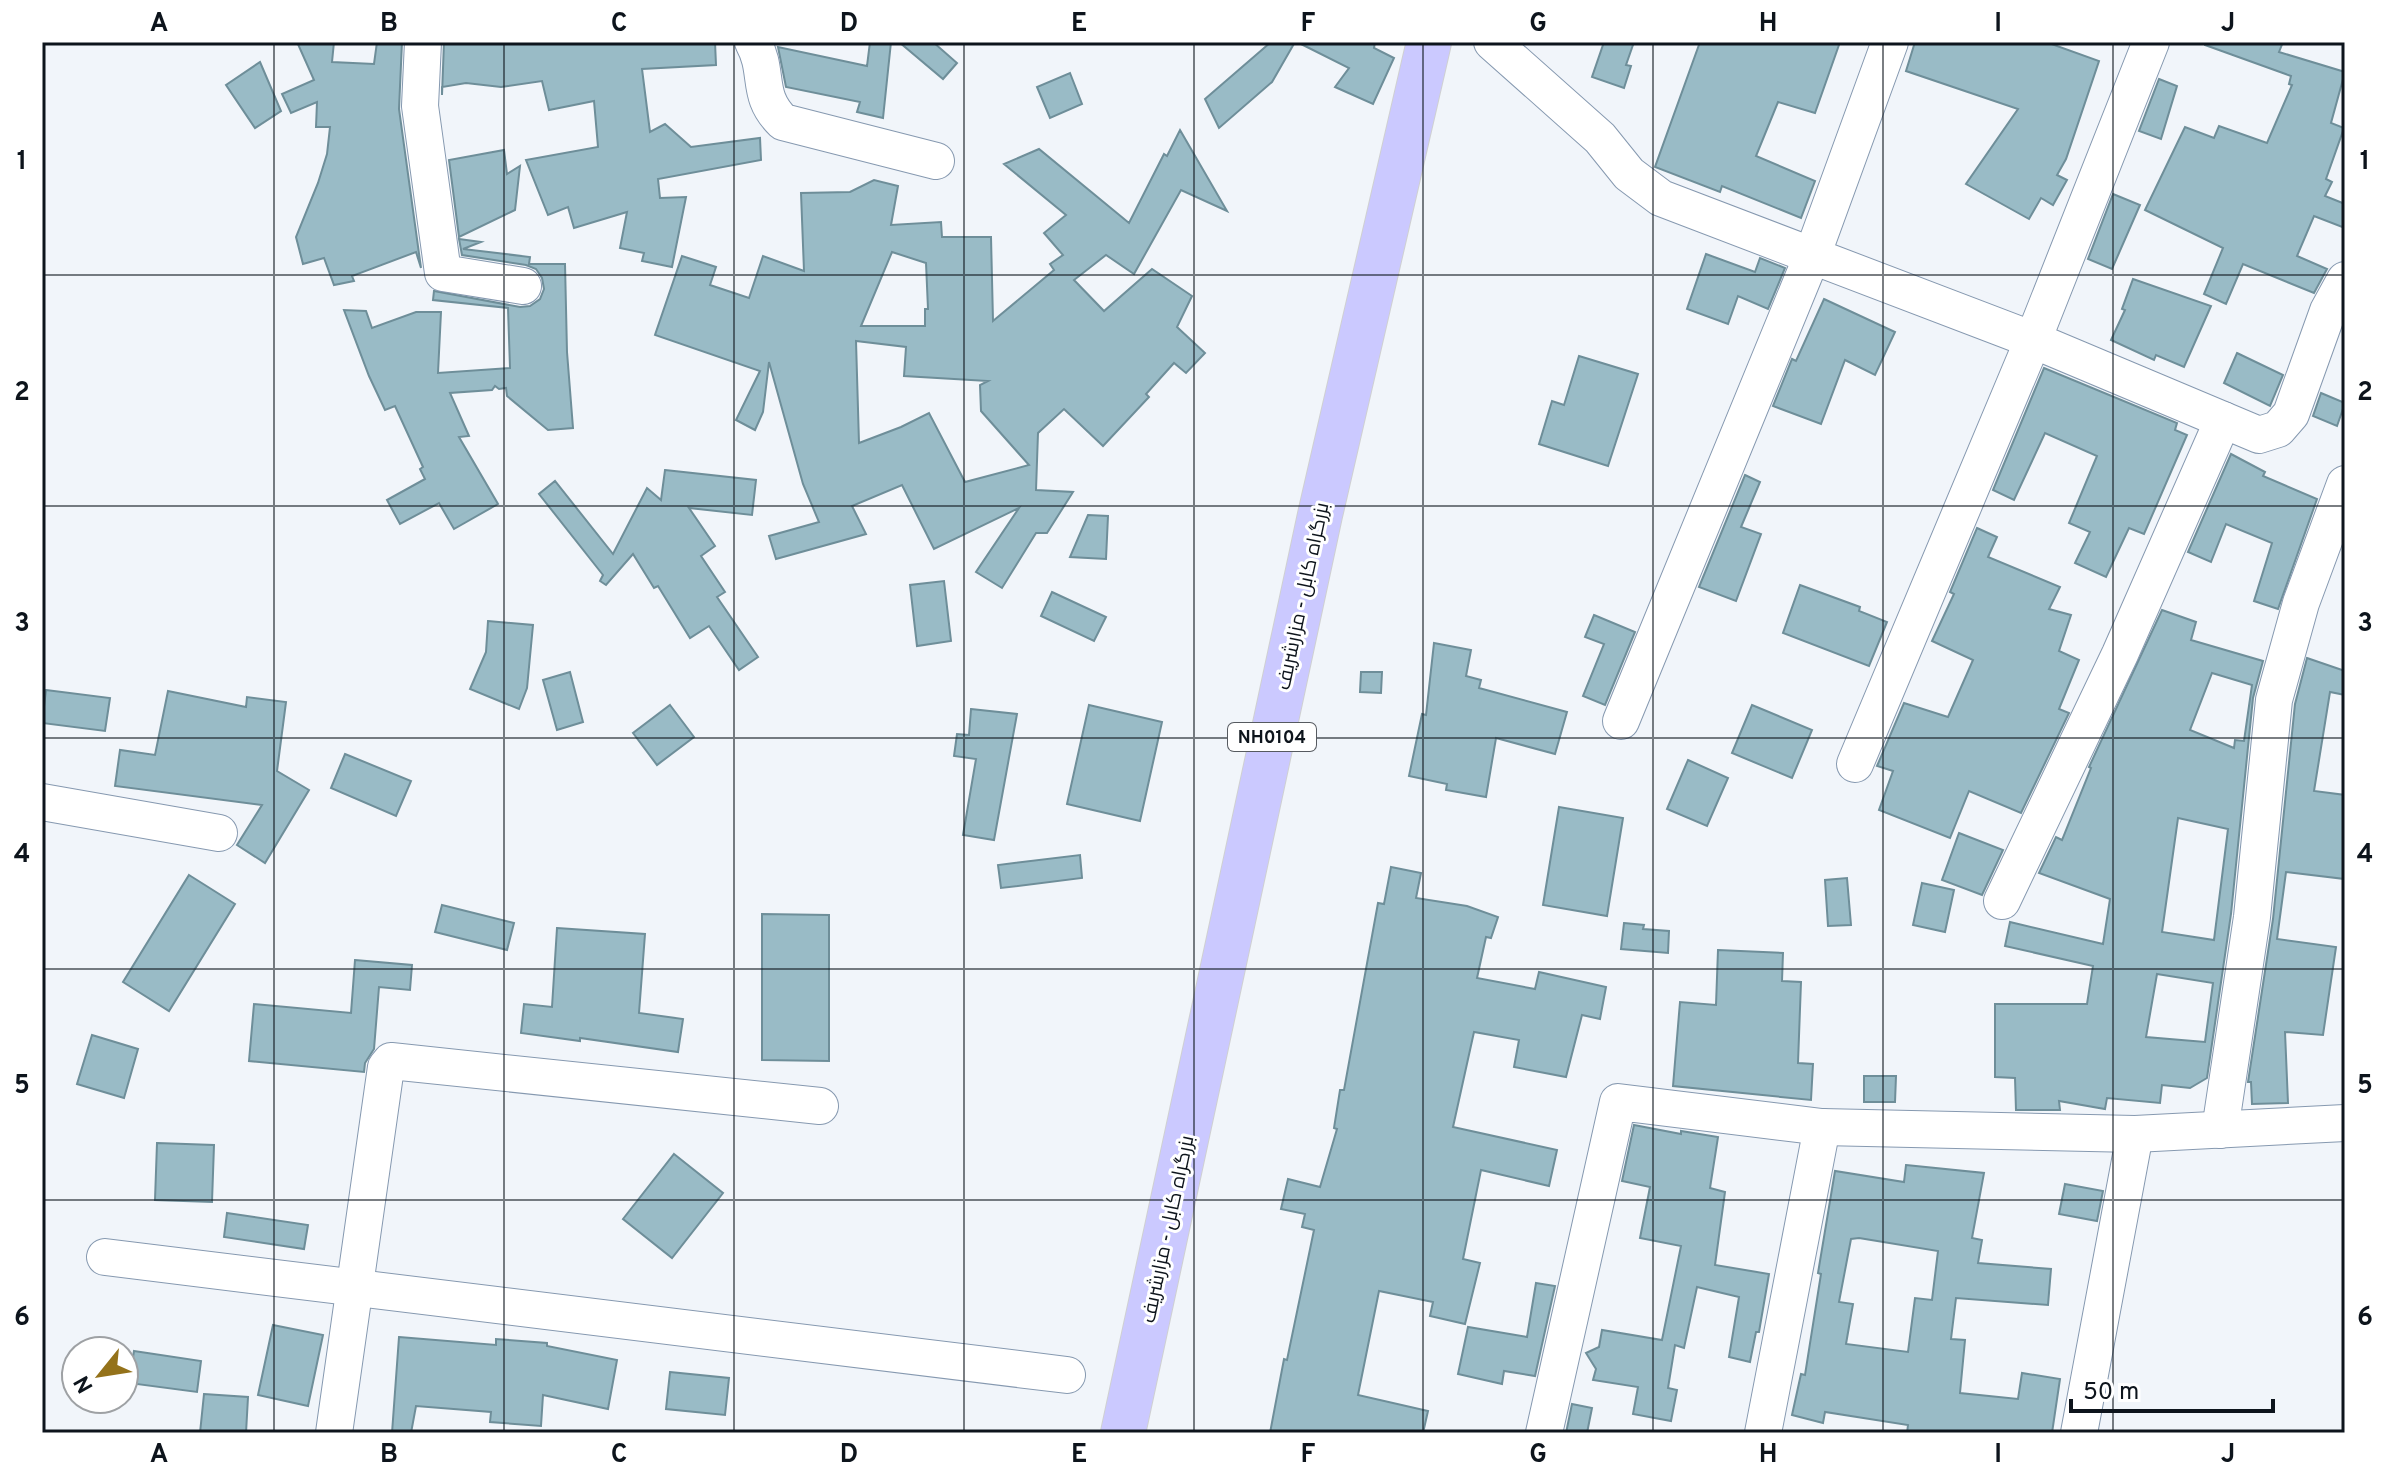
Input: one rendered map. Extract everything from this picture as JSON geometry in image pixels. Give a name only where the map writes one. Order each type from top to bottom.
[{"type":"highway","name":"بزرگراه کابل - مزارشریف","points":[[1123,1433],[1320,515],[1429,42]]},
{"type":"street","points":[[423,42],[420,106],[443,273],[523,286]]},
{"type":"street","points":[[753,42],[762,58],[765,96],[770,110],[783,122],[936,161]]},
{"type":"street","points":[[1492,42],[1551,91],[1600,138],[1629,174],[1661,198],[2033,340],[2259,435],[2278,429],[2291,414],[2328,311],[2345,280]]},
{"type":"street","points":[[1621,721],[1812,256],[1890,42]]},
{"type":"street","points":[[1855,764],[2033,340],[2151,42]]},
{"type":"street","points":[[2002,901],[2120,654],[2223,420]]},
{"type":"street","points":[[2220,1130],[2252,917],[2274,700],[2301,603],[2345,484]]},
{"type":"street","points":[[42,802],[219,833]]},
{"type":"street","points":[[334,1433],[386,1067],[391,1061],[820,1106]]},
{"type":"street","points":[[1544,1433],[1618,1102],[1822,1127],[2135,1134],[2345,1123]]},
{"type":"street","points":[[1763,1433],[1822,1127]]},
{"type":"street","points":[[2079,1433],[2135,1134]]},
{"type":"street","points":[[105,1257],[1067,1375]]},
{"type":"building","points":[[297,42],[334,42],[332,62],[374,64],[377,42],[402,42],[399,109],[421,268],[416,252],[352,276],[354,281],[334,285],[324,258],[303,264],[296,237],[327,154],[330,127],[316,127],[317,102],[291,113],[282,94],[314,80]]},
{"type":"building","points":[[444,42],[715,42],[716,65],[642,69],[650,132],[665,124],[691,147],[760,138],[761,160],[658,179],[660,198],[686,197],[672,267],[642,261],[644,253],[620,248],[627,212],[574,228],[568,207],[548,215],[526,160],[598,147],[594,101],[549,110],[542,81],[501,87],[466,83],[442,87]]},
{"type":"building","points":[[870,42],[891,42],[883,118],[857,112],[860,102],[786,87],[778,47],[867,66]]},
{"type":"building","points":[[899,42],[933,42],[957,63],[943,79]]},
{"type":"building","points":[[1271,42],[1295,42],[1272,82],[1219,128],[1205,99]]},
{"type":"building","points":[[1297,42],[1375,42],[1374,48],[1394,58],[1373,104],[1335,87],[1349,68]]},
{"type":"building","points":[[1604,42],[1634,42],[1626,65],[1631,66],[1624,88],[1592,77]]},
{"type":"building","points":[[1700,42],[1840,42],[1815,113],[1778,102],[1756,156],[1815,181],[1801,218],[1722,186],[1720,192],[1655,167]]},
{"type":"building","points":[[1915,42],[2046,42],[2099,61],[2066,159],[2057,175],[2067,180],[2053,205],[2041,198],[2029,219],[1966,184],[2018,109],[1906,71]]},
{"type":"building","points":[[2205,42],[2283,42],[2279,52],[2345,72],[2331,123],[2344,128],[2326,179],[2332,182],[2325,196],[2345,204],[2345,228],[2314,216],[2297,256],[2327,269],[2314,293],[2243,264],[2226,304],[2204,294],[2223,248],[2145,210],[2185,127],[2214,138],[2219,126],[2267,143],[2292,85],[2289,84],[2291,76],[2205,45]]},
{"type":"building","points":[[260,62],[281,111],[255,128],[226,85]]},
{"type":"building","points":[[1070,73],[1082,104],[1050,118],[1037,87]]},
{"type":"building","points":[[2159,79],[2177,86],[2161,139],[2139,131]]},
{"type":"building","points":[[1180,130],[1227,211],[1181,190],[1134,274],[1106,255],[1074,280],[1104,311],[1152,269],[1192,296],[1177,327],[1205,353],[1186,373],[1174,363],[1146,394],[1149,397],[1103,446],[1064,409],[1038,433],[1036,490],[1073,492],[1047,533],[1036,533],[1002,588],[976,572],[1019,508],[934,549],[902,485],[852,506],[866,534],[776,559],[769,536],[819,522],[803,484],[769,362],[763,412],[755,430],[736,420],[760,371],[655,335],[682,256],[716,267],[710,285],[749,298],[763,256],[804,271],[801,193],[850,192],[874,180],[898,186],[891,225],[941,222],[942,237],[991,237],[993,321],[1054,270],[1050,264],[1063,255],[1044,233],[1066,215],[1004,164],[1039,149],[1129,223],[1164,154],[1167,156]],"holes":[[[892,252],[926,263],[928,309],[925,309],[925,326],[861,326]],[[856,341],[906,347],[904,376],[988,381],[980,385],[981,411],[1029,465],[965,482],[929,413],[859,443]]]},
{"type":"building","points":[[504,150],[507,174],[520,166],[515,210],[459,237],[449,160]]},
{"type":"building","points":[[2113,194],[2140,205],[2112,269],[2088,259]]},
{"type":"building","points":[[459,239],[481,242],[463,249],[530,257],[529,264],[565,264],[573,428],[548,430],[507,396],[506,388],[495,386],[492,390],[450,393],[469,436],[459,437],[498,504],[454,529],[439,503],[400,524],[387,500],[425,479],[420,469],[423,467],[395,406],[385,410],[344,310],[366,311],[372,328],[416,312],[441,312],[438,373],[510,368],[508,308],[433,300],[434,291],[520,307],[530,306],[540,299],[544,289],[542,278],[536,269],[526,265],[462,255]]},
{"type":"building","points":[[1706,254],[1755,272],[1760,258],[1785,268],[1768,309],[1738,296],[1728,324],[1687,309]]},
{"type":"building","points":[[2133,279],[2211,306],[2184,367],[2156,355],[2154,360],[2111,340],[2125,310],[2122,309]]},
{"type":"building","points":[[1824,299],[1895,332],[1875,375],[1845,360],[1821,424],[1773,406],[1792,359],[1796,361]]},
{"type":"building","points":[[2237,353],[2283,375],[2270,406],[2224,383]]},
{"type":"building","points":[[1579,356],[1638,374],[1608,466],[1539,444],[1552,401],[1564,405]]},
{"type":"building","points":[[2044,368],[2177,423],[2175,430],[2187,435],[2144,534],[2129,528],[2106,577],[2075,563],[2090,532],[2069,523],[2097,456],[2045,433],[2014,500],[1993,490]]},
{"type":"building","points":[[2321,393],[2345,403],[2337,426],[2313,416]]},
{"type":"building","points":[[2231,454],[2265,472],[2263,476],[2317,499],[2278,609],[2254,601],[2272,543],[2226,524],[2211,562],[2188,552]]},
{"type":"building","points":[[665,470],[756,480],[752,515],[689,508],[715,546],[701,556],[725,592],[717,597],[758,657],[739,670],[709,626],[690,638],[658,586],[654,588],[633,554],[606,585],[600,581],[603,575],[539,494],[555,481],[613,554],[647,488],[661,500]]},
{"type":"building","points":[[1745,475],[1760,482],[1741,527],[1761,534],[1736,601],[1699,587]]},
{"type":"building","points":[[1088,515],[1108,516],[1106,559],[1070,557]]},
{"type":"building","points":[[1977,528],[1997,537],[1988,557],[2060,587],[2049,609],[2071,615],[2059,651],[2079,660],[2059,709],[2069,713],[2021,813],[1969,791],[1950,838],[1879,810],[1893,771],[1877,766],[1904,703],[1948,717],[1973,660],[1932,641],[1954,594],[1950,592]]},
{"type":"building","points":[[944,581],[951,641],[917,646],[910,585]]},
{"type":"building","points":[[1800,585],[1860,607],[1859,611],[1887,622],[1869,666],[1783,633]]},
{"type":"building","points":[[1052,592],[1106,617],[1094,641],[1041,616]]},
{"type":"building","points":[[2162,610],[2196,622],[2191,640],[2263,661],[2253,698],[2231,914],[2207,1078],[2190,1088],[2162,1085],[2160,1103],[2107,1098],[2105,1109],[2059,1101],[2060,1110],[2016,1110],[2015,1078],[1995,1077],[1995,1004],[2087,1004],[2093,966],[2005,946],[2010,922],[2103,944],[2110,899],[2039,873],[2056,837],[2062,840],[2089,767]],"holes":[[[2212,673],[2252,685],[2244,741],[2235,740],[2234,748],[2190,730]],[[2178,818],[2228,829],[2214,940],[2162,932]],[[2157,974],[2213,983],[2205,1042],[2146,1037]]]},
{"type":"building","points":[[1594,615],[1635,632],[1605,705],[1583,696],[1604,644],[1585,637]]},
{"type":"building","points":[[488,621],[533,625],[527,688],[519,709],[470,689],[486,652]]},
{"type":"building","points":[[1434,643],[1471,650],[1466,676],[1481,680],[1479,688],[1567,712],[1555,754],[1496,738],[1486,797],[1446,790],[1447,784],[1409,776],[1422,714],[1426,715]]},
{"type":"building","points":[[2307,658],[2345,671],[2345,695],[2330,692],[2314,791],[2345,795],[2345,879],[2286,872],[2277,939],[2336,947],[2323,1035],[2285,1032],[2288,1103],[2252,1104],[2251,1082],[2248,1082],[2273,919],[2295,704]]},
{"type":"building","points":[[570,672],[583,722],[557,730],[543,680]]},
{"type":"building","points":[[1361,672],[1382,672],[1381,693],[1360,692]]},
{"type":"building","points":[[46,690],[110,698],[105,731],[42,723]]},
{"type":"building","points":[[168,691],[246,707],[247,697],[286,702],[277,771],[309,790],[265,863],[237,845],[262,805],[115,786],[120,750],[155,755]]},
{"type":"building","points":[[670,705],[694,737],[657,765],[633,733]]},
{"type":"building","points":[[1089,705],[1162,722],[1140,821],[1067,804]]},
{"type":"building","points":[[1752,705],[1812,730],[1792,778],[1732,753]]},
{"type":"building","points":[[971,709],[1017,714],[994,840],[963,835],[976,759],[954,756],[957,734],[969,735]]},
{"type":"building","points":[[345,754],[411,781],[396,816],[331,788]]},
{"type":"building","points":[[1688,760],[1728,778],[1707,826],[1667,809]]},
{"type":"building","points":[[1559,807],[1623,818],[1607,916],[1543,905]]},
{"type":"building","points":[[1959,833],[2003,850],[1982,895],[1942,880]]},
{"type":"building","points":[[1080,855],[1082,878],[1001,888],[998,865]]},
{"type":"building","points":[[1391,867],[1421,873],[1416,898],[1467,906],[1498,917],[1491,938],[1486,937],[1477,978],[1535,989],[1539,972],[1606,987],[1600,1019],[1582,1015],[1566,1077],[1514,1067],[1519,1040],[1474,1032],[1453,1127],[1557,1150],[1549,1186],[1481,1170],[1463,1259],[1480,1263],[1465,1324],[1430,1316],[1433,1302],[1379,1291],[1358,1395],[1428,1411],[1423,1433],[1270,1433],[1314,1230],[1302,1227],[1305,1214],[1281,1209],[1288,1179],[1320,1187],[1337,1129],[1334,1128],[1340,1090],[1344,1090],[1378,903],[1384,904]]},
{"type":"building","points":[[189,875],[235,904],[169,1011],[123,982]]},
{"type":"building","points":[[1847,878],[1851,925],[1828,926],[1825,880]]},
{"type":"building","points":[[1922,883],[1954,890],[1945,932],[1913,925]]},
{"type":"building","points":[[442,905],[514,923],[507,950],[435,932]]},
{"type":"building","points":[[762,914],[829,915],[829,1061],[762,1060]]},
{"type":"building","points":[[1624,923],[1644,925],[1643,929],[1669,931],[1668,953],[1621,949]]},
{"type":"building","points":[[557,928],[645,934],[639,1013],[683,1019],[678,1052],[521,1033],[524,1004],[552,1007]]},
{"type":"building","points":[[1718,950],[1783,953],[1782,981],[1801,982],[1798,1063],[1813,1064],[1811,1100],[1673,1086],[1680,1002],[1716,1005]]},
{"type":"building","points":[[355,960],[412,965],[410,990],[379,987],[374,1049],[365,1063],[364,1072],[249,1061],[254,1004],[351,1013]]},
{"type":"building","points":[[92,1035],[138,1049],[124,1098],[77,1084]]},
{"type":"building","points":[[1864,1076],[1896,1076],[1895,1102],[1864,1102]]},
{"type":"building","points":[[1634,1125],[1718,1137],[1710,1188],[1725,1192],[1715,1265],[1769,1274],[1759,1332],[1756,1332],[1750,1362],[1729,1357],[1739,1297],[1697,1287],[1684,1348],[1675,1345],[1668,1388],[1677,1390],[1671,1421],[1633,1414],[1638,1387],[1593,1380],[1596,1369],[1586,1353],[1599,1347],[1602,1330],[1662,1340],[1681,1246],[1640,1238],[1650,1187],[1622,1181]]},
{"type":"building","points":[[157,1143],[214,1145],[212,1202],[155,1200]]},
{"type":"building","points":[[674,1154],[723,1193],[672,1258],[623,1219]]},
{"type":"building","points":[[1906,1165],[1984,1173],[1972,1238],[1982,1240],[1978,1263],[2051,1269],[2048,1305],[1956,1298],[1951,1339],[1965,1340],[1960,1393],[2018,1399],[2022,1373],[2060,1379],[2052,1433],[1907,1433],[1908,1425],[1825,1412],[1823,1423],[1792,1415],[1801,1374],[1805,1375],[1835,1171],[1904,1182]],"holes":[[[1851,1239],[1938,1251],[1932,1300],[1915,1298],[1908,1352],[1846,1344],[1853,1304],[1839,1302]]]},
{"type":"building","points":[[2065,1184],[2103,1191],[2097,1221],[2059,1214]]},
{"type":"building","points":[[227,1213],[308,1225],[304,1249],[224,1237]]},
{"type":"building","points":[[1536,1283],[1555,1286],[1535,1376],[1504,1371],[1502,1384],[1458,1374],[1468,1327],[1527,1337]]},
{"type":"building","points":[[273,1325],[323,1335],[308,1406],[258,1395]]},
{"type":"building","points":[[399,1337],[496,1345],[496,1339],[547,1343],[547,1346],[617,1360],[608,1409],[543,1395],[541,1426],[490,1422],[491,1412],[416,1406],[411,1433],[392,1433]]},
{"type":"building","points":[[140,1352],[201,1361],[197,1392],[140,1384]]},
{"type":"building","points":[[670,1372],[729,1378],[725,1415],[666,1409]]},
{"type":"building","points":[[204,1394],[248,1397],[246,1433],[200,1433]]},
{"type":"building","points":[[1572,1404],[1592,1408],[1587,1433],[1566,1433]]}]
